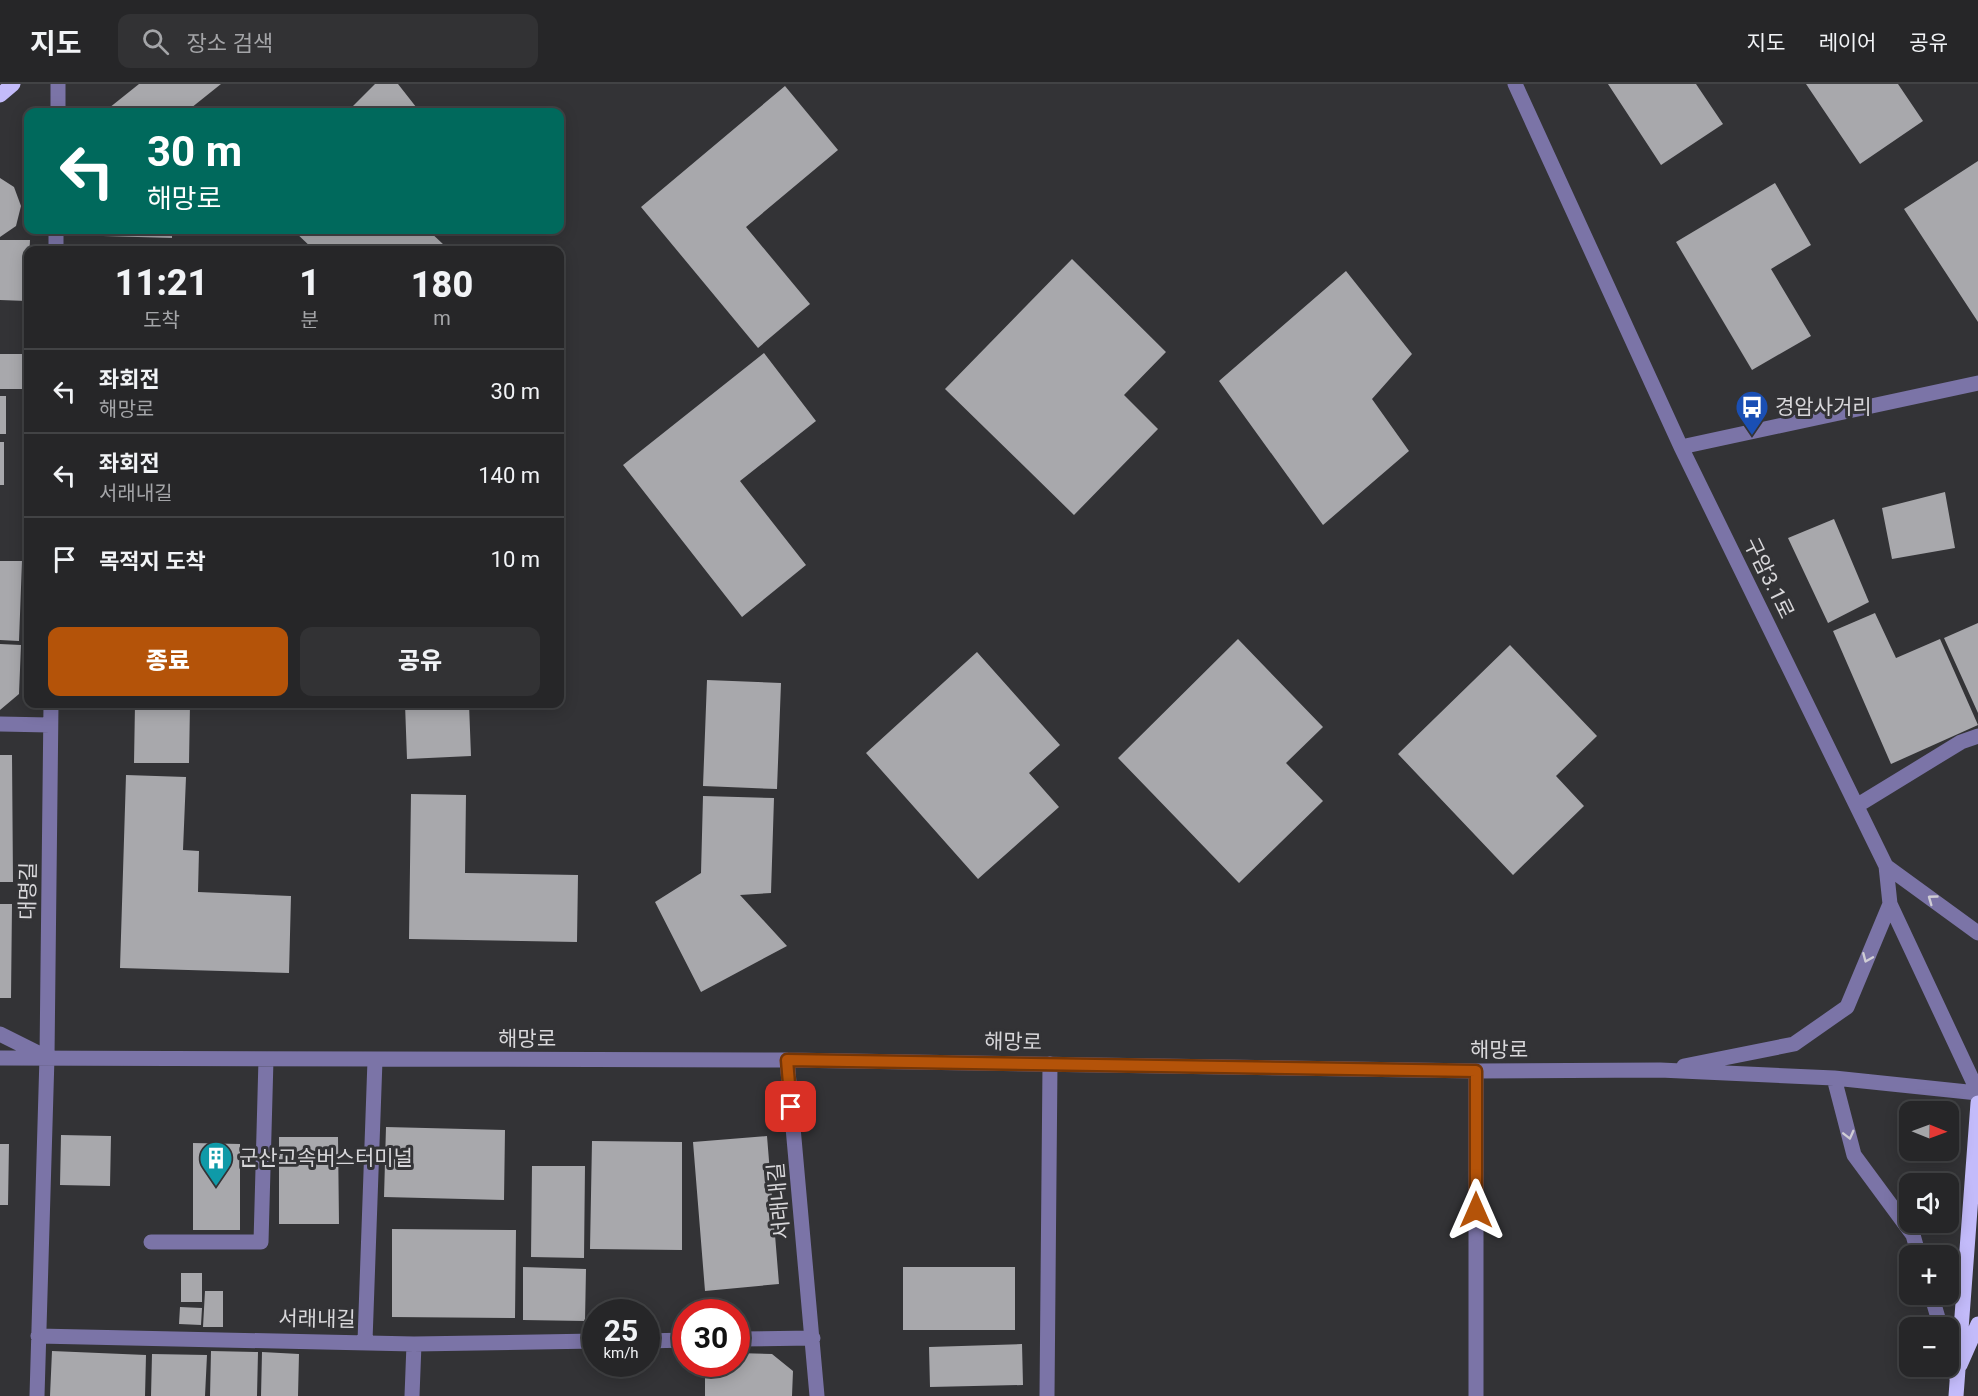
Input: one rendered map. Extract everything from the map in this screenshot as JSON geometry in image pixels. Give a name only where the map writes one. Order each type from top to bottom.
[{"type":"main road","points":[[0,95],[13,84]]},
{"type":"main road","points":[[1959,1339],[1978,1102]]},
{"type":"main road","points":[[1959,1369],[1978,1324]]},
{"type":"main road","points":[[1956,1377],[1956,1396]]},
{"type":"street","points":[[58,84],[58,108]]},
{"type":"street","name":"구암3.1로","points":[[1515,84],[1682,447],[1858,805],[1886,866],[1890,904],[1978,1092]]},
{"type":"street","points":[[1682,447],[1978,383]]},
{"type":"street","name":"대명길","points":[[47,1057],[51,708]]},
{"type":"street","points":[[0,724],[51,725]]},
{"type":"street","points":[[1858,805],[1961,742],[1978,736]]},
{"type":"street","points":[[1886,866],[1978,933]]},
{"type":"street","points":[[1660,1070],[1794,1044],[1847,1006],[1890,904]]},
{"type":"street","name":"해망로","points":[[0,1034],[47,1057]]},
{"type":"street","points":[[37,1396],[47,1057]]},
{"type":"street","name":"해망로","points":[[0,1058],[787,1060],[1476,1071],[1660,1070],[1834,1078],[1978,1092]]},
{"type":"street","points":[[151,1242],[261,1242],[266,1059]]},
{"type":"street","points":[[366,1341],[375,1060]]},
{"type":"street","name":"서래내길","points":[[787,1060],[817,1396]]},
{"type":"street","points":[[1047,1396],[1050,1064]]},
{"type":"street","points":[[1476,1071],[1476,1396]]},
{"type":"street","points":[[1834,1078],[1854,1155],[1913,1235],[1916,1245]]},
{"type":"street","name":"서래내길","points":[[38,1336],[366,1341],[414,1344],[582,1341]]},
{"type":"street","points":[[750,1339],[813,1338]]},
{"type":"street","points":[[412,1396],[414,1344]]},
{"type":"building","points":[[139,84],[221,84],[191,108],[109,108]]},
{"type":"building","points":[[375,84],[398,84],[417,108],[351,108]]},
{"type":"building","points":[[1608,84],[1696,84],[1723,124],[1661,165]]},
{"type":"building","points":[[1806,84],[1898,84],[1923,121],[1860,164]]},
{"type":"building","points":[[785,86],[838,150],[746,227],[810,304],[758,348],[641,207]]},
{"type":"building","points":[[1978,161],[1978,322],[1904,209]]},
{"type":"building","points":[[0,178],[14,187],[21,206],[16,226],[0,237]]},
{"type":"building","points":[[1775,183],[1811,245],[1771,269],[1811,336],[1752,370],[1676,242]]},
{"type":"building","points":[[103,234],[172,234],[172,238],[103,236]]},
{"type":"building","points":[[297,234],[432,234],[444,245],[443,246],[310,246]]},
{"type":"building","points":[[0,240],[30,240],[30,246],[24,246],[24,301],[0,300]]},
{"type":"building","points":[[1072,259],[1166,352],[1124,395],[1158,429],[1074,515],[945,389]]},
{"type":"building","points":[[1346,271],[1412,354],[1372,399],[1409,451],[1323,525],[1219,381]]},
{"type":"building","points":[[764,353],[816,421],[740,481],[806,565],[742,617],[623,465]]},
{"type":"building","points":[[0,354],[24,354],[24,389],[0,389]]},
{"type":"building","points":[[0,396],[6,396],[6,434],[0,434]]},
{"type":"building","points":[[0,442],[4,442],[4,485],[0,485]]},
{"type":"building","points":[[1945,492],[1955,548],[1892,559],[1882,508]]},
{"type":"building","points":[[1834,519],[1869,602],[1828,623],[1788,538]]},
{"type":"building","points":[[0,561],[22,561],[19,641],[0,640]]},
{"type":"building","points":[[1875,613],[1896,658],[1940,639],[1978,725],[1891,764],[1833,631]]},
{"type":"building","points":[[1978,623],[1978,713],[1944,638]]},
{"type":"building","points":[[1238,639],[1323,727],[1286,763],[1323,801],[1239,883],[1118,758]]},
{"type":"building","points":[[0,644],[21,645],[19,694],[0,710]]},
{"type":"building","points":[[1510,645],[1597,736],[1556,776],[1584,806],[1513,875],[1398,754]]},
{"type":"building","points":[[977,652],[1060,745],[1029,773],[1059,807],[978,879],[866,753]]},
{"type":"building","points":[[707,680],[781,683],[777,789],[703,786]]},
{"type":"building","points":[[135,708],[190,708],[189,763],[134,763]]},
{"type":"building","points":[[405,708],[469,708],[471,756],[407,759]]},
{"type":"building","points":[[0,755],[12,755],[13,882],[0,882]]},
{"type":"building","points":[[126,775],[186,777],[183,850],[199,851],[198,892],[291,896],[289,973],[120,968]]},
{"type":"building","points":[[411,794],[466,795],[465,873],[578,875],[577,942],[409,939]]},
{"type":"building","points":[[703,796],[774,798],[771,893],[740,895],[787,946],[701,992],[655,902],[701,873]]},
{"type":"building","points":[[0,904],[12,904],[11,998],[0,998]]},
{"type":"building","points":[[386,1127],[505,1130],[504,1200],[384,1197]]},
{"type":"building","points":[[61,1135],[111,1136],[110,1186],[60,1185]]},
{"type":"building","points":[[767,1136],[779,1284],[705,1291],[693,1142]]},
{"type":"building","points":[[279,1137],[338,1137],[339,1224],[279,1224]]},
{"type":"building","points":[[592,1141],[682,1142],[682,1250],[590,1249]]},
{"type":"building","name":"군산고속버스터미널","points":[[193,1143],[240,1144],[240,1230],[193,1230]]},
{"type":"building","points":[[0,1144],[9,1144],[8,1205],[0,1205]]},
{"type":"building","points":[[532,1166],[585,1166],[584,1258],[531,1257]]},
{"type":"building","points":[[392,1229],[516,1230],[515,1318],[392,1317]]},
{"type":"building","points":[[523,1267],[586,1269],[582,1321],[523,1320]]},
{"type":"building","points":[[903,1267],[1015,1267],[1015,1330],[903,1330]]},
{"type":"building","points":[[181,1273],[202,1273],[202,1302],[181,1302]]},
{"type":"building","points":[[205,1291],[223,1291],[223,1327],[203,1327]]},
{"type":"building","points":[[180,1307],[202,1308],[201,1325],[179,1324]]},
{"type":"building","points":[[1022,1344],[1023,1385],[930,1387],[929,1347]]},
{"type":"building","points":[[52,1351],[146,1355],[145,1396],[50,1396]]},
{"type":"building","points":[[211,1351],[258,1352],[257,1396],[210,1396]]},
{"type":"building","points":[[262,1352],[299,1354],[298,1396],[261,1396]]},
{"type":"building","points":[[750,1353],[772,1354],[793,1371],[792,1396],[705,1396],[705,1377],[750,1377]]},
{"type":"building","points":[[152,1354],[207,1355],[205,1396],[151,1396]]},
{"type":"place","name":"경암사거리","points":[[1752,436]]},
{"type":"place","name":"군산고속버스터미널","points":[[216,1187]]},
{"type":"route","points":[[791,1107],[787,1060],[1476,1071],[1476,1210]]}]
